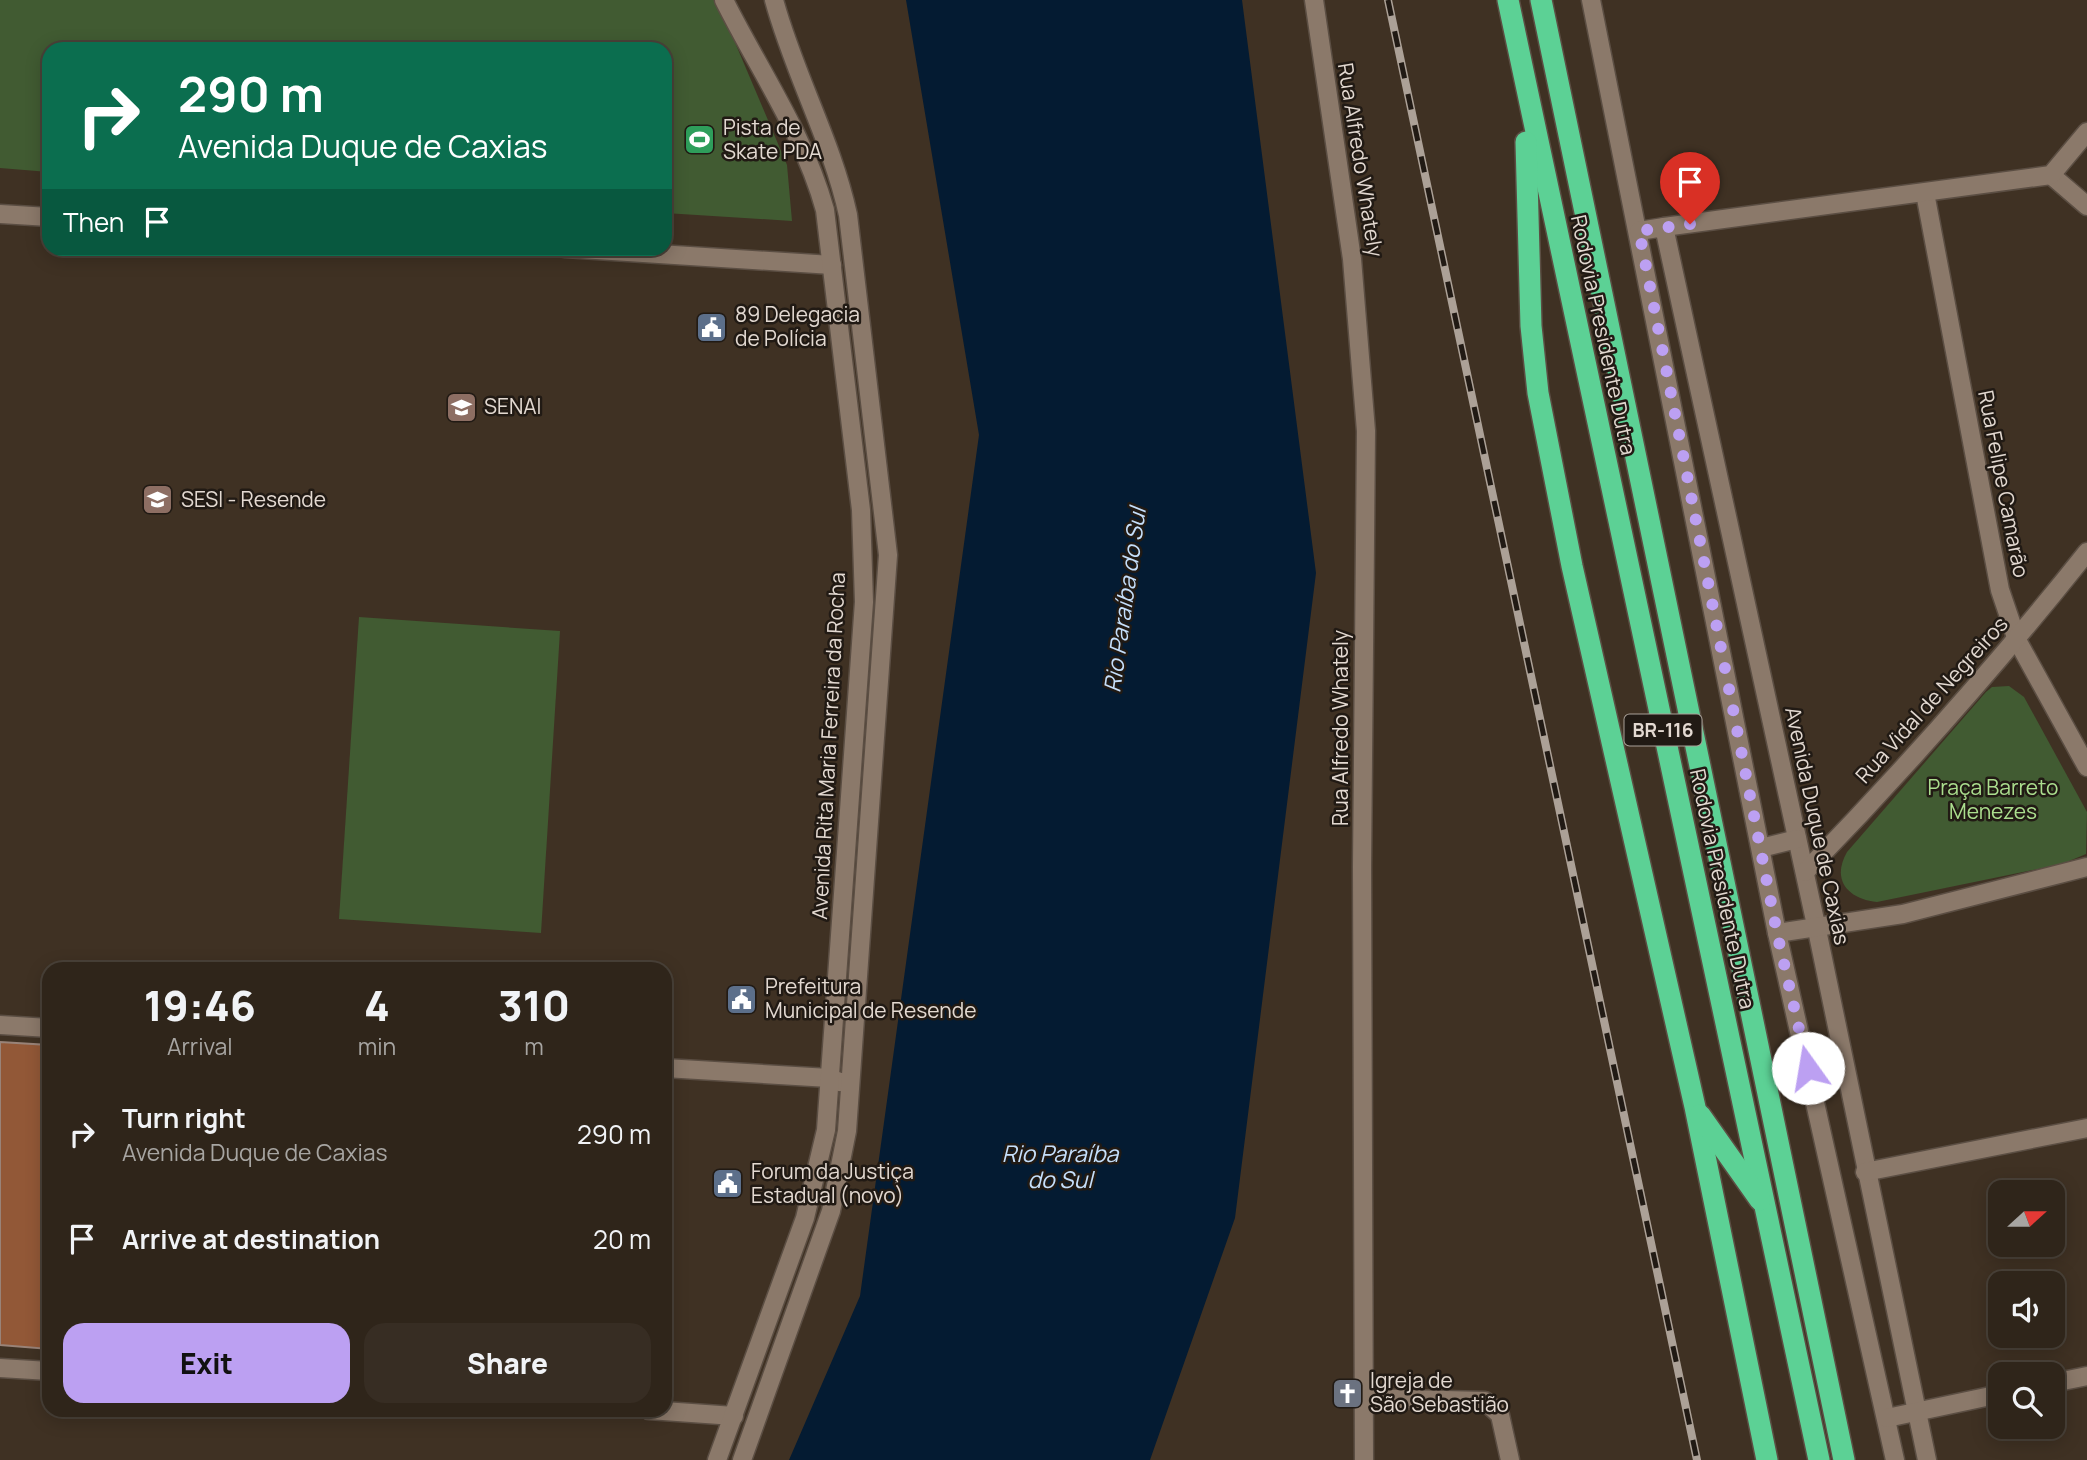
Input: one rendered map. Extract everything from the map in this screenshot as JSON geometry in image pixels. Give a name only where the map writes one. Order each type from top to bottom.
[{"type":"highway","name":"Rodovia Presidente Dutra","points":[[1508,0],[1525,91],[1819,1460]]},
{"type":"highway","name":"Rodovia Presidente Dutra","points":[[1541,0],[1844,1460]]},
{"type":"highway","points":[[1525,91],[1531,326],[1538,393],[1575,580],[1695,1107],[1767,1460]]},
{"type":"highway","points":[[1695,1107],[1766,1210]]},
{"type":"street","name":"Avenida Rita Maria Ferreira da Rocha","points":[[717,1460],[805,1218],[826,1130],[864,602],[860,510],[825,210],[814,170],[785,108],[724,0]]},
{"type":"street","name":"Avenida Rita Maria Ferreira da Rocha","points":[[742,1460],[831,1211],[847,1130],[888,555],[848,215],[834,163],[798,75],[775,0]]},
{"type":"street","name":"Rua Alfredo Whately","points":[[1314,0],[1352,260],[1366,431],[1362,853],[1364,1460]]},
{"type":"street","points":[[1591,0],[1777,933],[1895,1460]]},
{"type":"street","points":[[1639,231],[2051,175],[2087,132]]},
{"type":"street","points":[[2051,175],[2087,206]]},
{"type":"street","name":"Rua Felipe Camarão","points":[[1925,193],[2000,590],[2017,640],[2087,766]]},
{"type":"street","points":[[0,214],[42,217]]},
{"type":"street","name":"Avenida Duque de Caxias","points":[[1664,227],[1805,872],[1865,1172],[1927,1460]]},
{"type":"street","points":[[672,255],[832,265]]},
{"type":"street","name":"Rua Vidal de Negreiros","points":[[1805,872],[1902,769],[2017,640],[2087,552]]},
{"type":"street","points":[[1761,848],[1797,839]]},
{"type":"street","points":[[1777,933],[1903,914],[2087,867]]},
{"type":"street","points":[[0,1025],[42,1028]]},
{"type":"street","points":[[672,1068],[829,1078],[850,1085]]},
{"type":"street","points":[[1865,1172],[2087,1128]]},
{"type":"street","points":[[0,1367],[42,1370]]},
{"type":"street","points":[[2065,1381],[2087,1376]]},
{"type":"street","points":[[1887,1418],[1988,1397]]},
{"type":"street","points":[[1363,1398],[1476,1399],[1493,1406],[1500,1415],[1510,1460]]},
{"type":"street","points":[[672,1412],[734,1416]]},
{"type":"street","points":[[1760,1428],[1760,1460]]},
{"type":"green space","points":[[0,0],[717,0],[787,165],[792,221],[672,213],[672,42],[42,42],[42,171],[0,168]]},
{"type":"green space","points":[[359,617],[560,631],[541,933],[339,919]]},
{"type":"green space","name":"Praça Barreto Menezes","points":[[2009,686],[2024,697],[2087,812],[2086,854],[2062,864],[1877,902],[1858,897],[1851,892],[1845,886],[1841,871],[1847,852],[1986,692],[1992,687]]},
{"type":"water","name":"Rio Paraíba do Sul","points":[[906,0],[1242,0],[1316,573],[1235,1218],[1150,1460],[789,1460],[860,1296],[979,435]]},
{"type":"building","points":[[0,1042],[42,1045],[42,1348],[0,1345]]},
{"type":"railway","points":[[1388,0],[1697,1460]]},
{"type":"place","name":"Pista de Skate PDA","points":[[700,140]]},
{"type":"place","name":"89 Delegacia de Polícia","points":[[712,327]]},
{"type":"place","name":"SENAI","points":[[461,407]]},
{"type":"place","name":"SESI - Resende","points":[[158,500]]},
{"type":"place","name":"Prefeitura Municipal de Resende","points":[[742,999]]},
{"type":"place","name":"Forum da Justiça Estadual (novo)","points":[[728,1184]]},
{"type":"place","name":"Igreja de São Sebastião","points":[[1347,1393]]},
{"type":"route","points":[[1690,224],[1639,231],[1777,933],[1808,1068]]}]
